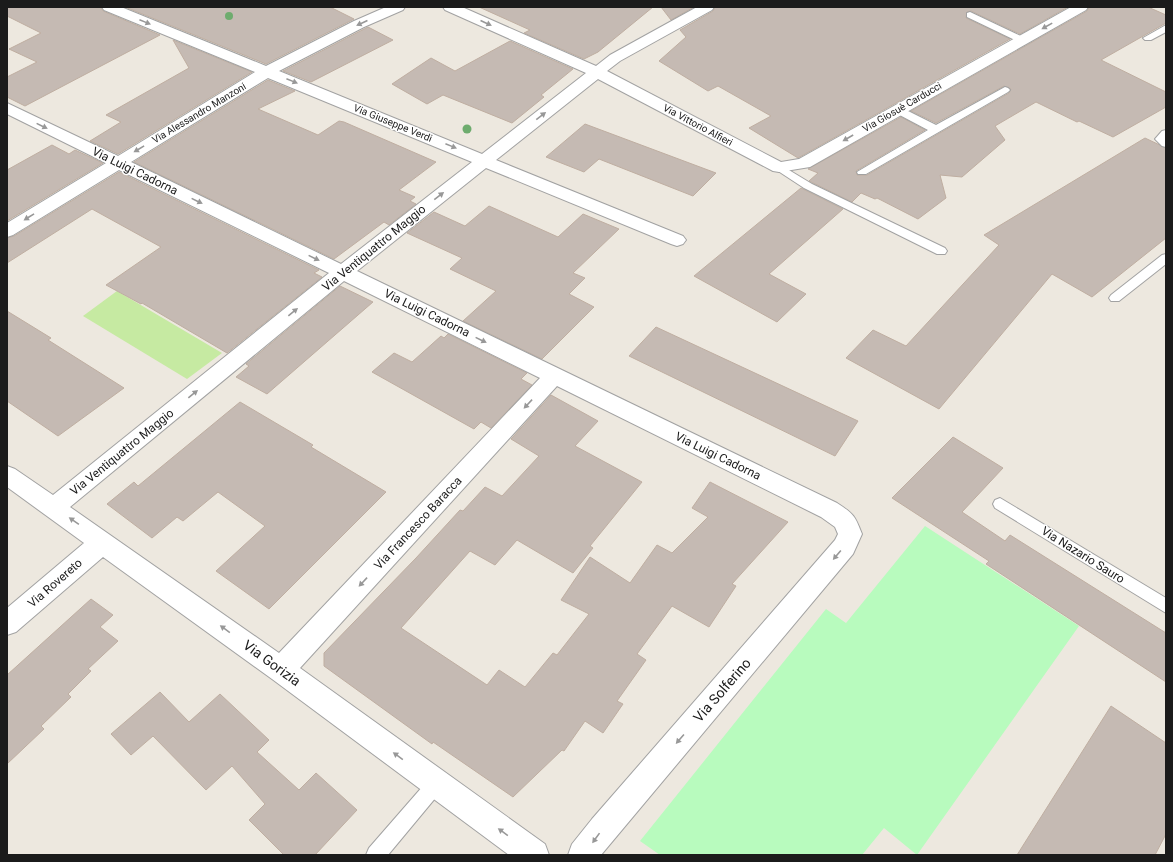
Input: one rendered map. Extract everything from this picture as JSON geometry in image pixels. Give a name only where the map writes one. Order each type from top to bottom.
[{"type":"street","name":"Via Giuseppe Verdi","points":[[109,7],[677,240]]},
{"type":"street","name":"Via Alessandro Manzoni","points":[[7,231],[117,162],[268,71],[398,7]]},
{"type":"street","name":"Via Vittorio Alfieri","points":[[450,7],[597,72],[779,167]]},
{"type":"street","name":"Via Ventiquattro Maggio","points":[[54,508],[343,272],[615,58],[707,7]]},
{"type":"street","name":"Via Giosuè Carducci","points":[[779,167],[804,163],[1081,7]]},
{"type":"street","name":"Via Luigi Cadorna","points":[[7,108],[829,510],[845,521]]},
{"type":"street","name":"Via Francesco Baracca","points":[[281,670],[554,376]]},
{"type":"street","name":"Via Gorizia","points":[[7,475],[281,670],[534,855]]},
{"type":"street","name":"Via Solferino","points":[[583,855],[602,829],[844,547],[850,534],[845,521]]},
{"type":"street","name":"Via Rovereto","points":[[7,624],[103,542]]},
{"type":"lane","points":[[970,15],[1022,40]]},
{"type":"lane","points":[[1148,38],[1166,28]]},
{"type":"lane","points":[[862,172],[1005,90]]},
{"type":"lane","points":[[898,110],[937,130]]},
{"type":"lane","points":[[1166,133],[1160,139],[1166,144]]},
{"type":"lane","name":"Via Vittorio Alfieri","points":[[779,167],[808,186],[941,250]]},
{"type":"lane","points":[[1115,298],[1166,258]]},
{"type":"lane","name":"Via Nazario Sauro","points":[[1000,504],[1166,606]]},
{"type":"lane","points":[[376,855],[436,784]]},
{"type":"green space","points":[[117,291],[222,353],[187,379],[83,316]]},
{"type":"green space","points":[[925,526],[1079,626],[917,855],[884,828],[862,855],[660,855],[640,841],[826,609],[846,623]]},
{"type":"building","points":[[7,7],[101,7],[103,11],[160,35],[25,106],[7,97],[7,77],[37,62],[9,49],[41,33],[7,16]]},
{"type":"building","points":[[125,7],[330,7],[354,19],[266,64]]},
{"type":"building","points":[[479,7],[653,7],[598,52],[584,59],[524,33],[530,30]]},
{"type":"building","points":[[661,7],[694,7],[671,20]]},
{"type":"building","points":[[715,7],[1068,7],[1020,34],[971,11],[967,12],[966,18],[1010,39],[798,158],[749,128],[771,116],[718,86],[708,91],[659,61],[686,37],[680,30],[713,11]]},
{"type":"building","points":[[1089,7],[1148,7],[1166,15],[1166,23],[1101,60],[1166,92],[1166,107],[1113,137],[1079,121],[1077,122],[1036,102],[995,126],[1005,140],[962,177],[940,175],[946,198],[918,219],[877,198],[875,199],[861,193],[852,202],[809,181],[818,173],[808,169],[901,117],[925,130],[856,171],[857,175],[867,175],[1009,93],[1011,89],[1004,86],[936,123],[911,111],[1087,11]]},
{"type":"building","points":[[368,27],[393,40],[311,82],[283,71]]},
{"type":"building","points":[[173,40],[252,72],[118,154],[90,141],[121,122],[106,115],[189,68]]},
{"type":"building","points":[[510,41],[573,69],[541,95],[544,97],[512,123],[443,95],[427,104],[392,84],[431,58],[455,71]]},
{"type":"building","points":[[268,80],[295,91],[258,109],[318,135],[339,121],[344,122],[436,162],[399,190],[415,197],[410,201],[416,204],[389,225],[384,222],[334,259],[134,162]]},
{"type":"building","points":[[585,124],[716,173],[693,196],[599,159],[584,172],[546,157]]},
{"type":"building","points":[[1145,138],[1166,148],[1166,238],[1092,297],[1052,274],[939,409],[846,358],[873,330],[906,346],[999,245],[984,235]]},
{"type":"building","points":[[52,145],[69,154],[75,150],[103,163],[7,221],[7,170]]},
{"type":"building","points":[[119,172],[319,270],[314,273],[322,277],[227,353],[142,303],[141,304],[106,285],[161,247],[92,209],[7,263],[7,238],[14,236]]},
{"type":"building","points":[[801,188],[843,209],[769,274],[806,294],[777,322],[694,276]]},
{"type":"building","points":[[489,206],[558,237],[583,214],[619,229],[573,273],[585,278],[569,294],[594,307],[542,359],[463,321],[496,291],[450,269],[462,258],[407,233],[434,212],[465,226]]},
{"type":"building","points":[[340,286],[373,302],[267,394],[236,377],[249,366],[246,364]]},
{"type":"building","points":[[7,311],[51,338],[48,340],[124,388],[58,436],[7,401]]},
{"type":"building","points":[[656,327],[858,421],[835,456],[629,356]]},
{"type":"building","points":[[448,334],[527,373],[521,379],[532,385],[491,428],[481,422],[474,429],[372,372],[394,353],[412,362],[441,336],[444,338]]},
{"type":"building","points":[[551,395],[598,421],[575,446],[642,482],[590,546],[593,548],[573,573],[517,540],[495,565],[470,551],[401,628],[487,685],[499,670],[525,687],[553,653],[557,655],[589,614],[561,600],[590,557],[630,583],[657,545],[672,553],[708,517],[692,508],[710,482],[788,522],[732,584],[736,586],[709,627],[672,606],[637,654],[646,660],[617,701],[623,704],[603,733],[585,721],[564,751],[562,750],[513,797],[433,742],[432,744],[324,666],[324,653],[460,510],[463,511],[485,487],[502,496],[539,456],[511,439]]},
{"type":"building","points":[[240,402],[313,445],[311,447],[386,492],[269,609],[216,571],[265,526],[218,492],[183,521],[177,517],[152,538],[107,504],[134,482],[138,486]]},
{"type":"building","points":[[953,437],[1003,468],[962,512],[1005,541],[1010,535],[1166,633],[1166,682],[986,564],[989,561],[892,498]]},
{"type":"building","points":[[91,599],[113,615],[100,627],[118,641],[88,669],[91,671],[68,694],[71,697],[41,726],[44,729],[7,764],[7,675]]},
{"type":"building","points":[[160,692],[189,722],[220,694],[269,740],[257,752],[299,790],[316,773],[357,810],[315,855],[284,855],[249,820],[265,804],[232,766],[206,790],[153,736],[131,755],[111,734]]},
{"type":"building","points":[[1111,706],[1166,743],[1166,834],[1155,855],[1017,855]]}]
